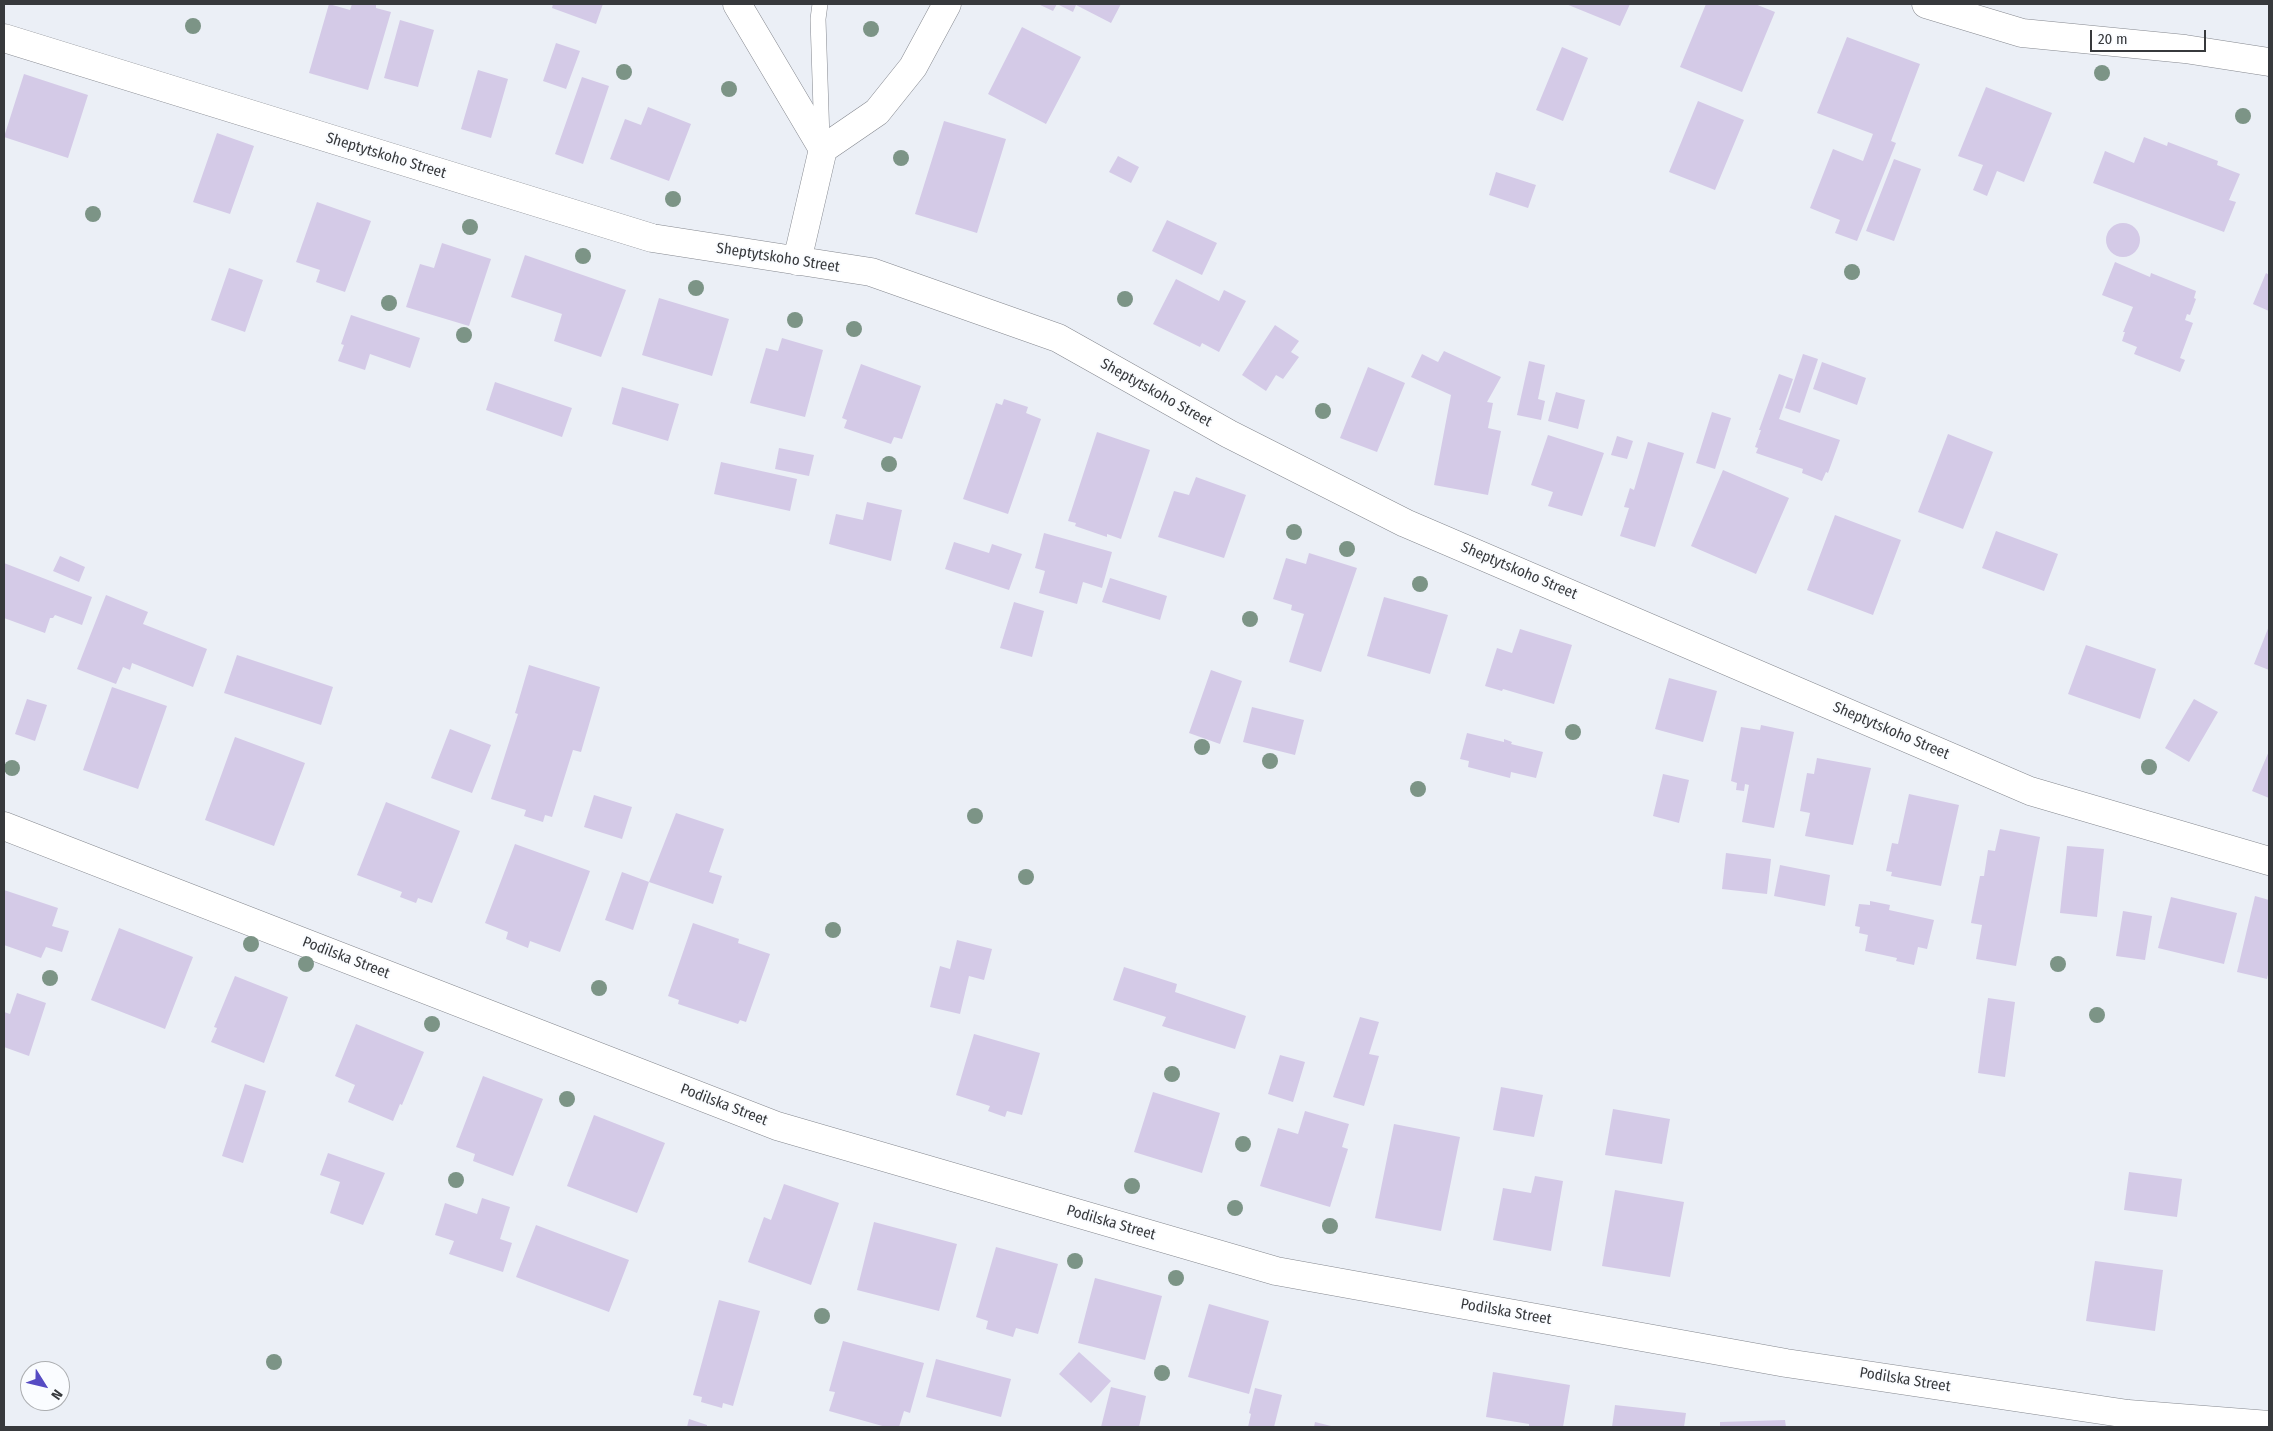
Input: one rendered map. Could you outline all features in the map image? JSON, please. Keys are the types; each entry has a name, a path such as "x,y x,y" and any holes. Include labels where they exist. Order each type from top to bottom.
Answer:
{"street":[{"path":"737,4 823,149"},
{"path":"796,261 823,149 877,112 913,67 947,4"},
{"path":"1926,4 2022,33 2185,49 2269,62"},
{"name":"Sheptytskoho Street","path":"4,38 652,238 871,272 1058,338 1229,434 1432,534 2030,791 2269,861"},
{"name":"Podilska Street","path":"4,826 777,1126 1276,1271 1786,1363 2128,1414 2269,1425"}],"lane":[{"path":"820,4 818,19 823,149"}],"building":[{"path":"329,4 350,10 352,4 376,4 376,8 391,12 368,90 309,73"},
{"path":"553,4 603,4 596,24 552,8"},
{"path":"1038,4 1057,4 1053,11"},
{"path":"1057,4 1121,4 1111,23 1076,5 1073,12"},
{"path":"1566,4 1630,4 1620,26"},
{"path":"1706,4 1755,4 1775,12 1742,92 1680,67"},
{"path":"400,20 434,30 418,87 384,78"},
{"path":"1022,27 1081,57 1046,124 988,94"},
{"path":"1847,37 1920,64 1891,141 1896,143 1857,241 1835,233 1840,220 1810,208 1833,149 1863,161 1873,134 1817,113"},
{"path":"556,43 580,51 566,89 543,81"},
{"path":"1562,47 1588,58 1563,121 1536,110"},
{"path":"478,70 508,79 491,138 461,129"},
{"path":"24,74 88,95 68,158 4,137"},
{"path":"582,77 609,86 583,164 555,154"},
{"path":"1986,87 2052,113 2024,182 1997,171 1987,196 1973,190 1983,165 1958,156"},
{"path":"1698,101 1744,120 1715,190 1669,172"},
{"path":"648,107 691,124 669,181 610,159 625,119 641,125"},
{"path":"944,121 1006,139 977,233 915,214"},
{"path":"217,133 254,146 230,214 193,202"},
{"path":"2144,137 2167,146 2168,142 2218,161 2217,165 2240,174 2229,200 2236,202 2224,232 2093,183 2105,151 2134,163"},
{"path":"1118,156 1139,167 1131,183 1109,172"},
{"path":"1894,159 1921,169 1894,241 1866,231"},
{"path":"1496,172 1536,185 1528,208 1489,195"},
{"path":"317,202 371,221 345,292 316,282 320,270 296,262"},
{"path":"1167,220 1217,243 1202,275 1152,251"},
{"path":"2123,223 2135,228 2140,240 2135,252 2123,257 2111,252 2106,240 2111,228"},
{"path":"442,243 491,259 469,326 406,307 420,264 434,268"},
{"path":"525,255 626,290 601,357 554,341 562,314 511,297"},
{"path":"2115,262 2150,277 2151,273 2196,291 2194,298 2196,299 2190,315 2187,314 2185,320 2193,323 2180,358 2185,360 2180,372 2134,354 2137,347 2122,341 2125,332 2123,332 2133,307 2102,295"},
{"path":"229,268 263,280 245,332 211,320"},
{"path":"2266,273 2269,275 2269,311 2253,304"},
{"path":"1176,279 1219,301 1224,290 1246,301 1219,352 1202,343 1200,347 1153,324"},
{"path":"659,298 729,319 712,376 642,355"},
{"path":"351,315 420,338 410,368 370,354 365,370 338,361 344,345 341,344"},
{"path":"1275,325 1299,341 1291,352 1299,357 1283,379 1276,375 1266,391 1242,375"},
{"path":"782,338 823,350 805,417 750,403 766,348 778,351"},
{"path":"1444,351 1501,377 1487,402 1493,403 1488,428 1501,431 1488,495 1434,485 1451,395 1411,377 1422,354 1438,362"},
{"path":"1803,354 1818,359 1800,413 1785,408"},
{"path":"1529,361 1545,365 1538,399 1545,401 1541,420 1517,415"},
{"path":"1822,362 1866,378 1857,405 1813,389"},
{"path":"861,364 921,386 902,439 894,437 891,444 844,428 847,420 842,418"},
{"path":"1368,367 1405,383 1377,452 1340,438"},
{"path":"1779,374 1793,379 1779,419 1840,440 1828,473 1826,472 1822,481 1802,473 1803,469 1756,453 1758,448 1755,447 1761,430 1759,430"},
{"path":"495,382 572,408 562,437 486,410"},
{"path":"622,387 679,404 668,441 612,424"},
{"path":"1556,392 1585,400 1578,429 1548,421"},
{"path":"1004,399 1028,407 1026,413 1041,419 1008,514 963,499 996,403 1002,405"},
{"path":"1712,412 1731,418 1715,469 1696,463"},
{"path":"1097,432 1150,450 1121,539 1107,534 1107,537 1075,526 1076,523 1068,521"},
{"path":"1948,434 1993,452 1963,529 1918,512"},
{"path":"1548,435 1604,453 1582,516 1548,506 1553,492 1531,485"},
{"path":"1617,436 1633,441 1627,459 1611,455"},
{"path":"1648,442 1684,453 1655,547 1620,536 1629,508 1624,507 1630,488 1634,490"},
{"path":"779,448 814,455 809,476 775,469"},
{"path":"721,462 797,479 790,511 714,494"},
{"path":"1723,470 1789,498 1756,574 1691,546"},
{"path":"1196,477 1246,495 1224,558 1158,537 1174,491 1189,495"},
{"path":"867,502 902,510 891,561 829,544 836,514 863,520"},
{"path":"1835,515 1901,540 1873,615 1807,590"},
{"path":"1996,531 2058,554 2044,591 1982,568"},
{"path":"1044,533 1112,552 1102,588 1083,582 1077,604 1039,593 1045,571 1035,568"},
{"path":"954,542 989,553 992,544 1022,554 1009,590 945,569"},
{"path":"1309,553 1357,568 1321,672 1289,662 1304,614 1291,610 1292,605 1273,599 1286,558 1306,564"},
{"path":"60,556 85,567 79,582 53,571"},
{"path":"4,563 92,597 82,625 55,615 53,618 50,618 45,633 4,618"},
{"path":"1110,578 1167,596 1160,620 1102,602"},
{"path":"106,595 148,612 143,624 207,649 193,687 132,663 130,670 123,667 116,684 77,669"},
{"path":"1384,597 1448,615 1430,674 1367,656"},
{"path":"1014,602 1044,611 1032,657 1000,648"},
{"path":"2269,626 2269,670 2254,664"},
{"path":"1520,629 1572,645 1554,704 1503,689 1502,691 1485,686 1497,648 1512,653"},
{"path":"2086,645 2156,669 2140,719 2068,694"},
{"path":"237,655 333,687 321,725 224,693"},
{"path":"529,665 600,687 581,752 573,750 552,817 545,815 543,822 524,816 526,810 491,799 518,714 515,713"},
{"path":"1211,670 1242,681 1220,744 1189,733"},
{"path":"1669,678 1717,691 1703,742 1655,729"},
{"path":"112,687 167,706 138,789 83,770"},
{"path":"27,699 47,705 35,741 15,734"},
{"path":"2194,699 2218,712 2189,762 2165,748"},
{"path":"1252,707 1304,720 1295,755 1243,742"},
{"path":"1761,725 1794,732 1774,828 1742,822 1749,785 1745,784 1744,791 1736,790 1737,783 1731,781 1741,727 1760,730"},
{"path":"450,729 491,745 472,793 431,778"},
{"path":"1467,733 1504,742 1504,739 1512,742 1511,744 1543,752 1536,778 1511,772 1510,778 1468,767 1469,761 1460,759"},
{"path":"235,737 305,763 274,846 205,820"},
{"path":"2269,751 2269,798 2252,791"},
{"path":"1817,758 1871,768 1853,845 1805,836 1810,813 1800,811 1807,773 1814,774"},
{"path":"1663,774 1689,780 1679,823 1653,816"},
{"path":"1909,794 1959,805 1941,886 1891,876 1892,872 1886,871 1892,843 1898,844"},
{"path":"594,795 632,807 622,839 584,827"},
{"path":"386,802 460,831 432,903 418,898 416,903 400,897 402,892 357,875"},
{"path":"676,813 724,829 709,872 722,876 713,904 649,882"},
{"path":"2000,829 2040,837 2016,966 1976,959 1982,925 1971,923 1980,876 1984,876 1988,850 1995,851"},
{"path":"515,844 590,871 560,952 530,941 528,948 506,939 508,932 485,923"},
{"path":"2067,846 2104,849 2097,917 2060,913"},
{"path":"1726,853 1771,859 1767,894 1722,889"},
{"path":"1780,865 1830,875 1825,906 1774,896"},
{"path":"622,872 649,882 633,930 605,920"},
{"path":"4,890 58,908 52,926 69,931 62,952 46,947 41,958 4,945"},
{"path":"2255,896 2269,900 2269,970 2267,979 2237,972"},
{"path":"2171,897 2237,913 2224,964 2158,948"},
{"path":"1870,901 1890,905 1889,910 1934,920 1927,949 1918,947 1914,965 1896,961 1897,958 1865,951 1868,935 1859,933 1860,927 1855,926 1859,904 1870,905"},
{"path":"2123,911 2152,916 2145,960 2116,956"},
{"path":"693,923 739,939 738,943 770,954 746,1022 740,1020 738,1024 678,1004 679,1000 668,996"},
{"path":"119,928 193,957 165,1029 91,1000"},
{"path":"957,940 992,949 984,980 969,976 960,1014 930,1007 940,966 950,969"},
{"path":"1124,967 1177,984 1175,992 1246,1016 1235,1049 1162,1026 1166,1017 1113,1000"},
{"path":"235,976 288,997 264,1063 211,1042 217,1028 214,1027"},
{"path":"17,993 46,1003 29,1056 4,1047 4,1012 10,1014"},
{"path":"1988,998 2015,1002 2005,1077 1978,1073"},
{"path":"1360,1017 1379,1022 1369,1054 1379,1056 1364,1106 1333,1097"},
{"path":"356,1024 424,1052 402,1105 400,1104 393,1121 348,1102 355,1085 335,1076"},
{"path":"974,1034 1040,1053 1022,1115 1007,1111 1005,1117 988,1111 990,1106 956,1095"},
{"path":"1280,1055 1305,1062 1293,1102 1268,1094"},
{"path":"483,1076 543,1099 513,1176 473,1161 475,1154 456,1147"},
{"path":"245,1084 266,1091 243,1163 222,1156"},
{"path":"1501,1087 1543,1095 1534,1137 1493,1130"},
{"path":"1153,1092 1220,1113 1202,1173 1134,1152"},
{"path":"1613,1109 1670,1119 1662,1164 1605,1155"},
{"path":"1305,1111 1349,1124 1342,1147 1348,1149 1330,1207 1260,1186 1278,1128 1298,1134"},
{"path":"594,1115 665,1143 637,1213 567,1186"},
{"path":"1394,1124 1460,1137 1441,1231 1375,1218"},
{"path":"328,1153 385,1173 363,1225 330,1213 340,1182 320,1175"},
{"path":"2129,1172 2182,1179 2177,1217 2124,1210"},
{"path":"1535,1176 1563,1181 1551,1251 1493,1240 1503,1188 1531,1193"},
{"path":"784,1184 839,1203 811,1285 748,1262 764,1217 771,1220"},
{"path":"1615,1190 1684,1202 1670,1277 1602,1266"},
{"path":"482,1198 510,1207 500,1239 512,1243 503,1272 449,1254 454,1241 435,1235 445,1203 477,1214"},
{"path":"874,1222 957,1244 939,1311 857,1290"},
{"path":"536,1225 629,1260 609,1312 516,1277"},
{"path":"996,1247 1058,1264 1038,1334 1016,1328 1013,1337 986,1329 988,1321 976,1317"},
{"path":"2095,1261 2163,1270 2155,1331 2086,1321"},
{"path":"1095,1278 1162,1296 1145,1360 1078,1343"},
{"path":"719,1300 760,1311 733,1406 723,1403 722,1408 701,1402 702,1397 693,1395"},
{"path":"1209,1304 1269,1321 1249,1394 1188,1377"},
{"path":"843,1341 924,1363 910,1413 904,1411 899,1427 886,1427 829,1411 835,1392 829,1391"},
{"path":"1079,1352 1111,1381 1091,1403 1059,1374"},
{"path":"936,1359 1011,1379 1001,1417 926,1397"},
{"path":"1493,1372 1570,1385 1563,1427 1529,1427 1529,1424 1486,1417"},
{"path":"1111,1387 1146,1396 1139,1427 1101,1427"},
{"path":"1255,1388 1282,1395 1274,1427 1248,1427"},
{"path":"1615,1405 1686,1413 1684,1427 1612,1427"},
{"path":"689,1419 707,1425 707,1427 687,1427"},
{"path":"1785,1420 1786,1427 1720,1427 1720,1422"},
{"path":"1315,1422 1335,1427 1314,1427"}]}
